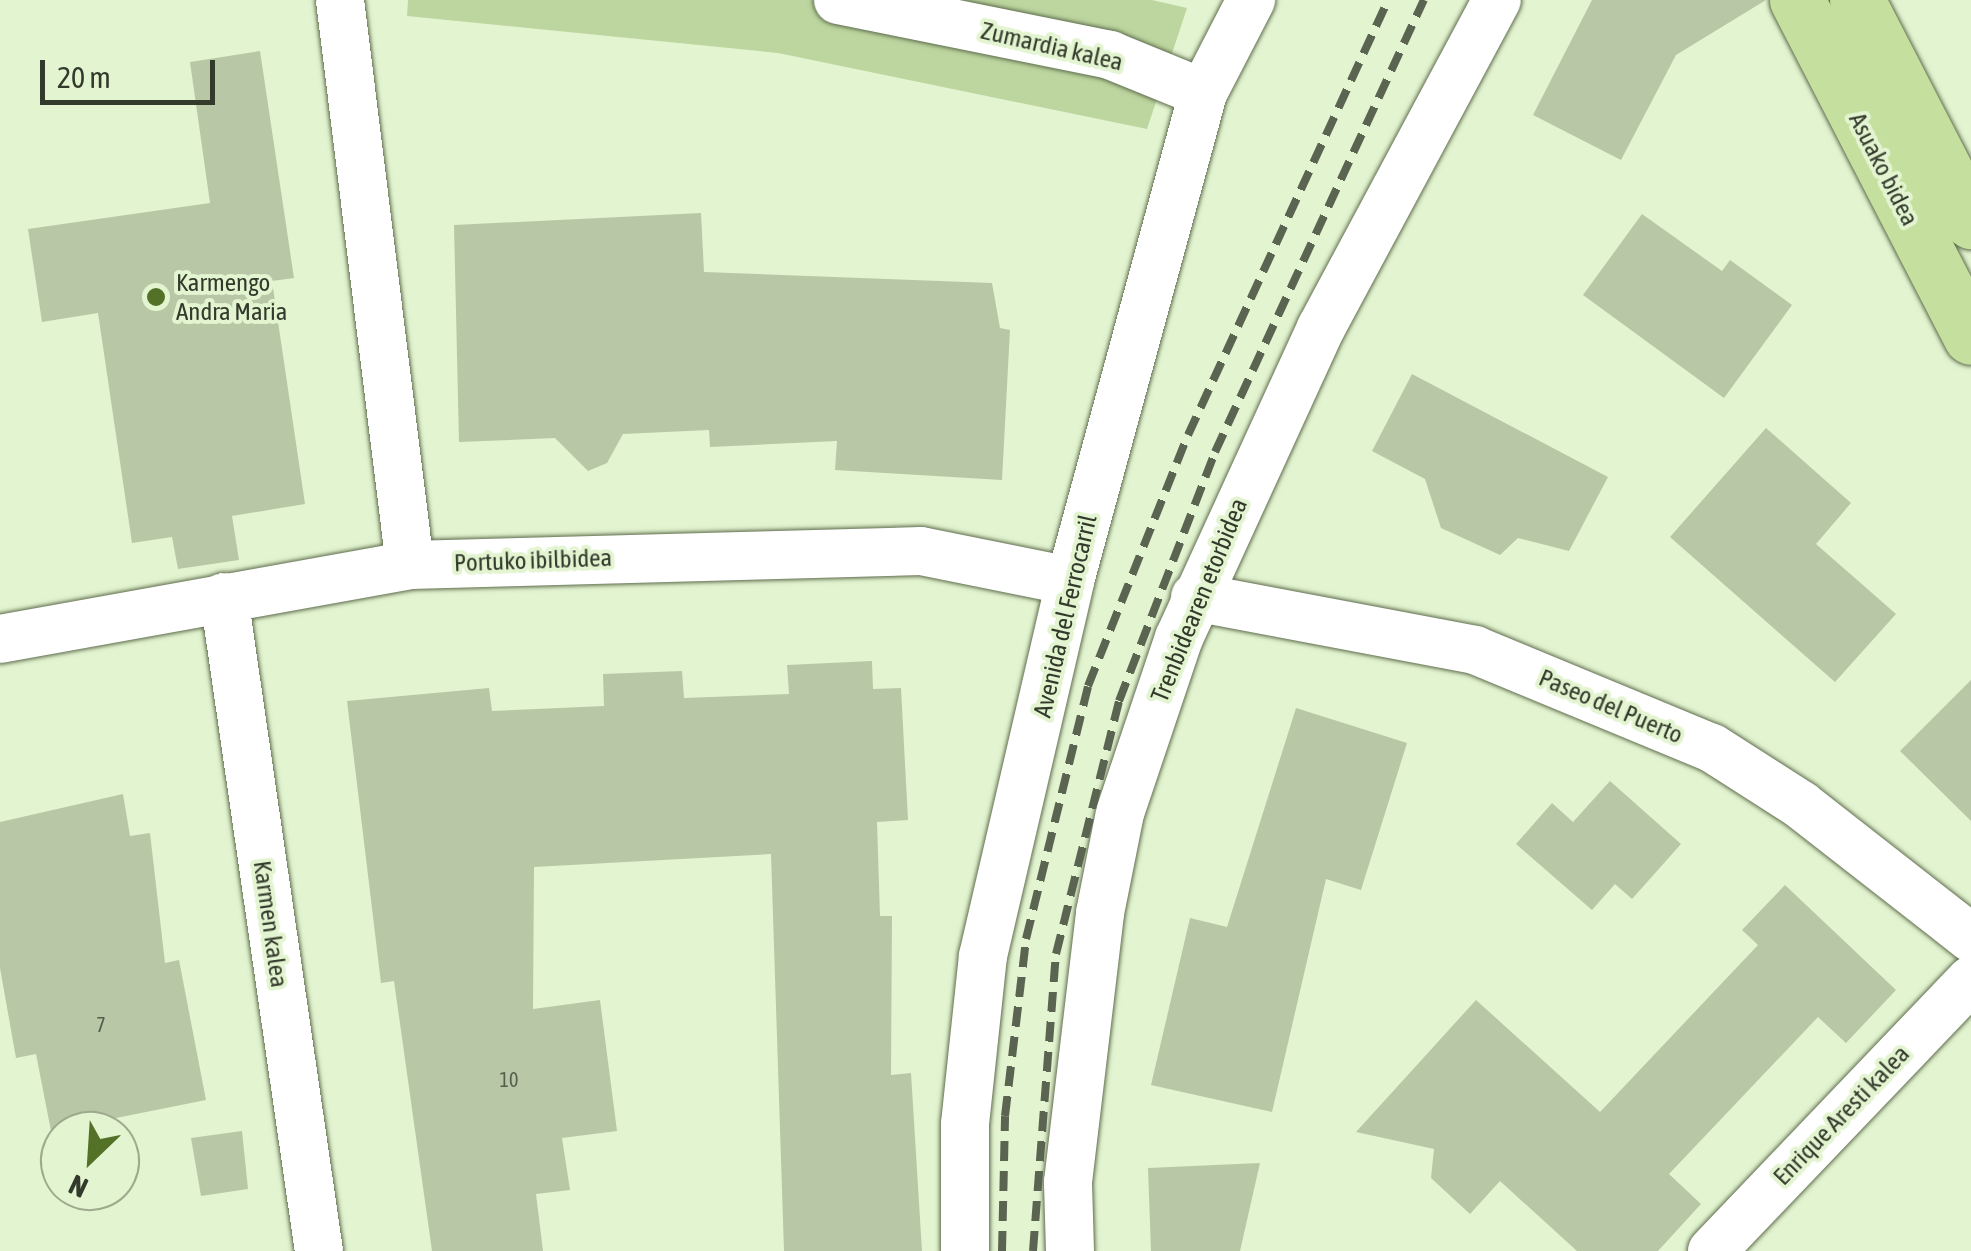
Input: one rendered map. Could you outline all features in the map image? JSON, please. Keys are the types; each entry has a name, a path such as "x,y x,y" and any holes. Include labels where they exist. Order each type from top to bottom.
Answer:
{"main road":[{"name":"Asuako bidea","path":"1798,0 1971,338"},
{"path":"1857,0 1971,221"}],"street":[{"path":"340,0 410,565"},
{"name":"Zumardia kalea","path":"838,0 1110,55 1203,93"},
{"name":"Avenida del Ferrocarril","path":"964,1251 964,1124 983,956 1070,582 1203,93 1250,0"},
{"name":"Trenbidearen etorbidea","path":"1070,1251 1068,1182 1107,880 1120,813 1196,597 1321,328 1497,0"},
{"name":"Portuko ibilbidea","path":"0,638 410,565 920,551 1070,582"},
{"name":"Karmen kalea","path":"224,597 319,1251"},
{"name":"Paseo del Puerto","path":"1196,597 1475,650 1712,748 1801,805 1971,938"},
{"name":"Enrique Aresti kalea","path":"1712,1251 1971,980"}],"green space":[{"path":"408,0 1152,0 1187,8 1147,129 778,53 407,16"}],"building":[{"path":"1592,0 1766,0 1676,55 1621,160 1533,115"},
{"name":"Karmengo Andra Maria","path":"260,51 294,278 272,281 305,504 232,516 239,560 178,569 172,537 132,543 98,313 42,322 28,229 210,203 190,62"},
{"path":"701,213 704,272 992,283 1000,328 1010,330 1002,480 835,470 837,441 710,447 709,430 623,434 607,463 588,471 555,438 459,442 454,225"},
{"path":"1642,214 1722,271 1730,260 1792,305 1724,398 1583,295"},
{"path":"1412,374 1608,477 1569,551 1518,538 1500,555 1441,528 1425,479 1372,451"},
{"path":"1766,428 1851,503 1816,544 1896,614 1835,682 1670,537"},
{"path":"872,661 873,689 901,688 908,820 877,822 880,916 892,916 891,1075 911,1073 922,1251 784,1251 771,854 534,867 533,1009 600,1000 617,1131 562,1138 570,1190 536,1194 543,1251 432,1251 394,981 381,983 347,701 489,688 492,711 604,706 603,674 682,671 684,698 789,694 787,665"},
{"path":"1971,680 1971,821 1900,751"},
{"path":"1296,708 1407,743 1361,890 1326,879 1272,1112 1151,1085 1190,918 1227,927"},
{"path":"1610,781 1681,844 1632,899 1615,884 1592,910 1516,844 1552,803 1573,822"},
{"path":"123,794 130,836 150,833 165,963 179,960 206,1100 140,1113 47,1111 36,1054 16,1058 0,968 0,822"},
{"path":"1785,885 1896,990 1846,1043 1818,1017 1669,1174 1701,1204 1658,1251 1577,1251 1500,1181 1470,1214 1431,1178 1434,1149 1356,1132 1476,1000 1600,1112 1758,945 1742,930"},
{"path":"242,1131 248,1189 201,1196 191,1138"},
{"path":"1260,1163 1240,1251 1151,1251 1148,1168"}],"railway":[{"path":"1002,1251 1005,1116 1026,939 1088,686 1188,435 1388,0"},
{"path":"1033,1251 1056,954 1119,701 1215,452 1424,0"}],"place":[{"name":"Karmengo Andra Maria","path":"156,297"}]}
